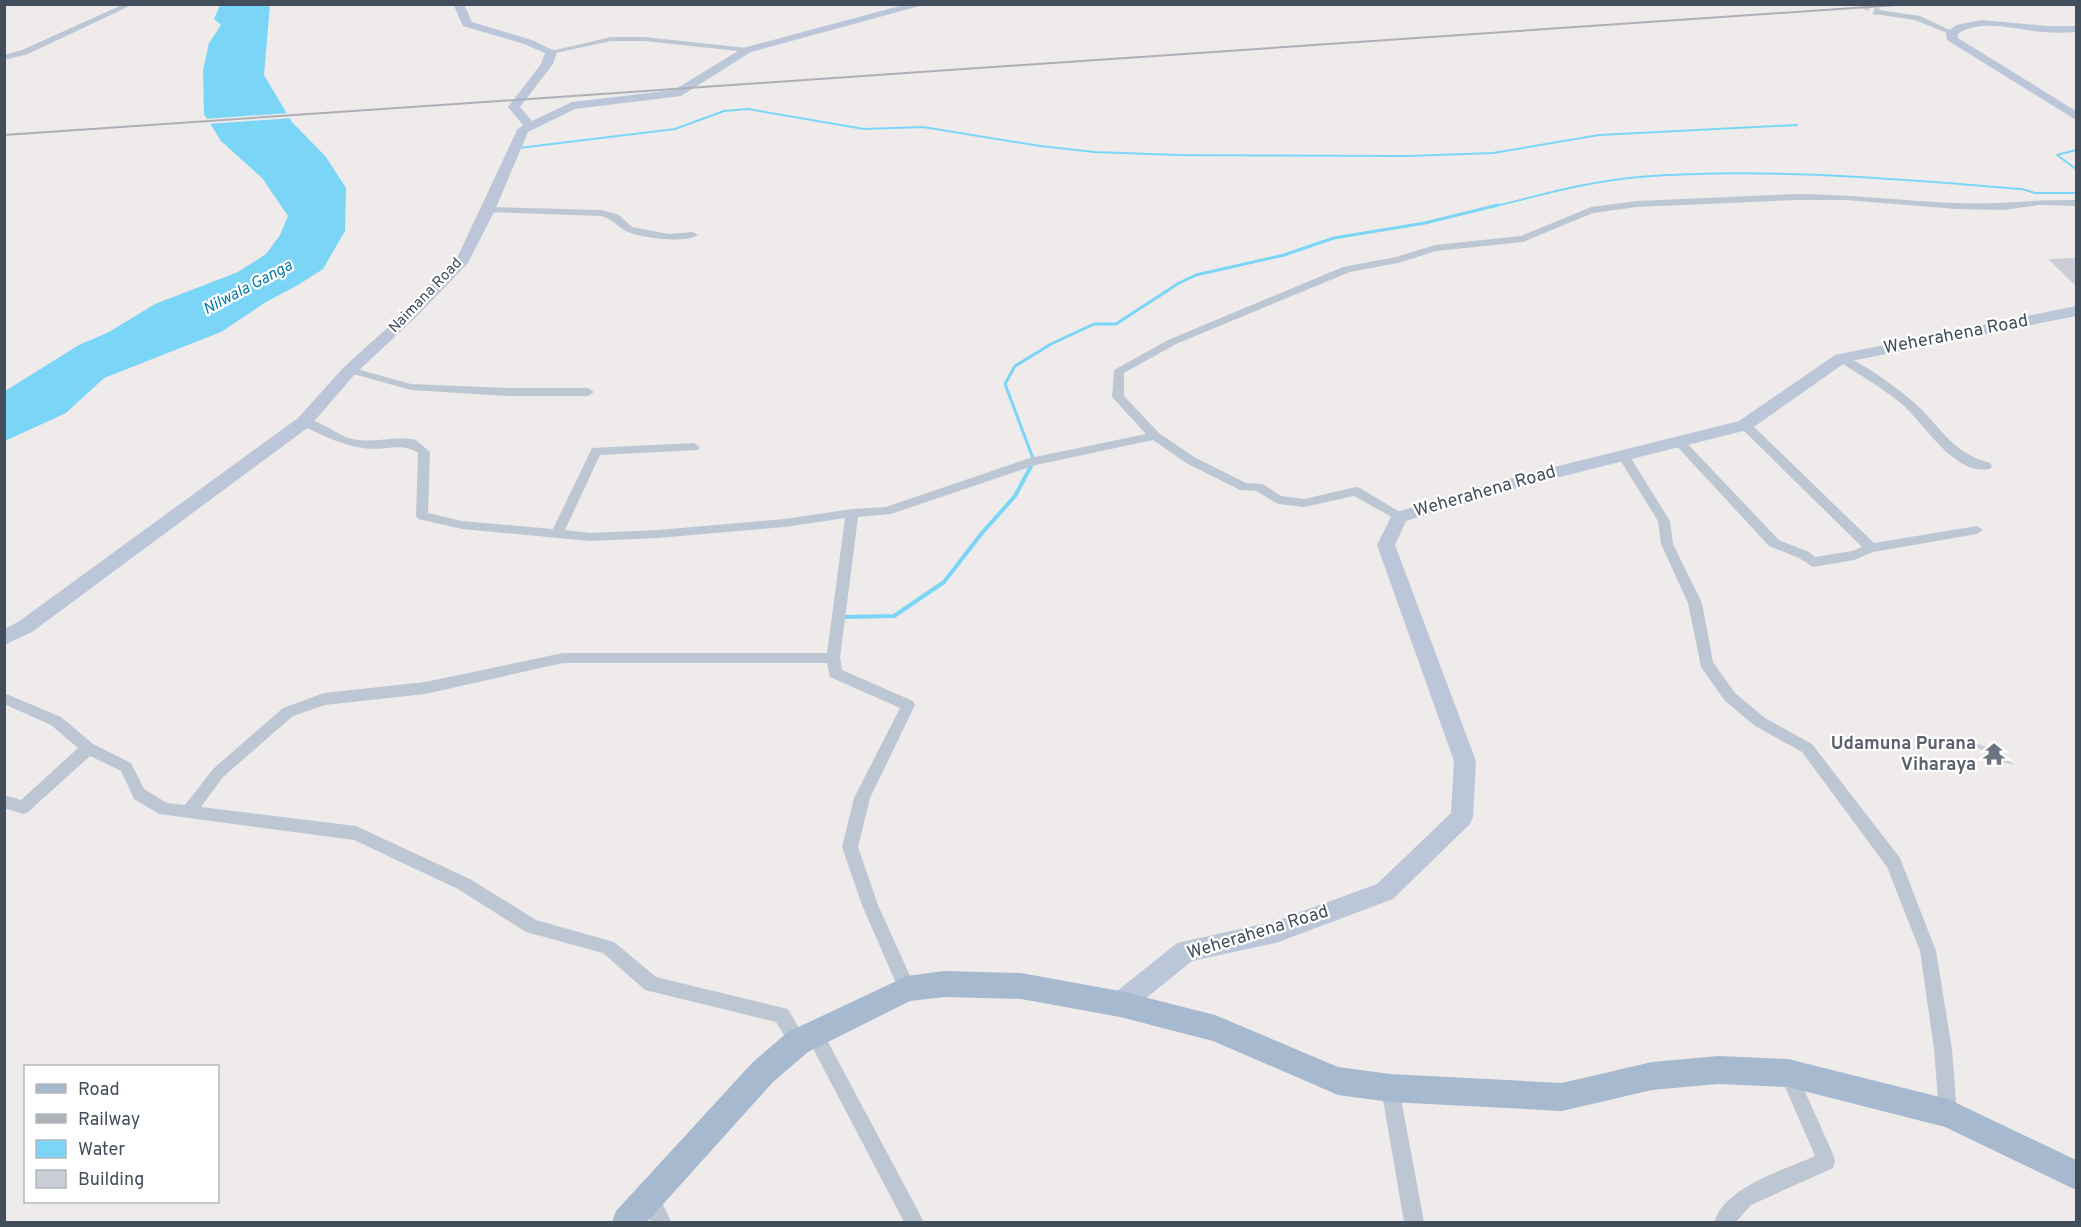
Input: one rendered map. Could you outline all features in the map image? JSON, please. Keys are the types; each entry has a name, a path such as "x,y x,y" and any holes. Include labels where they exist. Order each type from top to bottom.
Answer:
{"main road":[{"path":"458,4 467,24 528,42 551,52 548,64 514,107 530,126 572,106 677,93 747,50 922,4"},
{"path":"2076,29 2046,30 1978,24 1956,28 1952,33 1953,40 2076,116"},
{"name":"Naimana Road","path":"4,638 26,627 304,422 350,370 411,314 463,260 523,130 530,126"},
{"name":"Weherahena Road","path":"1120,1004 1186,951 1276,932 1384,892 1462,817 1465,761 1386,545 1399,517 1526,480 1744,425 1841,358 2076,311"},
{"path":"627,1222 655,1210 763,1072 806,1037 907,989 944,984 1021,986 1120,1004 1215,1028 1338,1081 1390,1088 1562,1097 1652,1076 1718,1070 1788,1073 1948,1113 2076,1175"}],"street":[{"path":"4,58 26,52 132,4"},
{"path":"1878,12 1917,18 1952,33"},
{"path":"551,52 611,39 644,39 747,50"},
{"path":"1399,517 1356,491 1304,503 1278,500 1259,487 1244,487 1190,460 1155,436 1118,397 1118,372 1172,342 1347,269 1398,260 1435,248 1523,239 1591,210 1637,204 1795,197 1846,197 2004,207 2039,202 2076,203"},
{"path":"488,210 602,213 616,217 629,229 669,237 693,235"},
{"path":"1841,358 1909,404 1941,442 1972,464 1986,466"},
{"path":"350,370 411,387 508,392 588,392"},
{"path":"304,422 348,442 371,445 412,443 424,452 422,516 462,525 590,537 658,534 785,523 852,513 887,511 1034,461 1155,436"},
{"path":"1744,425 1871,548"},
{"path":"1678,441 1774,543 1804,555 1813,562 1854,555 1871,548 1977,531"},
{"path":"557,534 596,451 694,447"},
{"path":"1623,455 1664,521 1667,544 1695,603 1706,663 1730,697 1760,722 1807,748 1894,863 1928,951 1943,1049 1948,1113"},
{"path":"852,513 833,658 835,673 908,705 862,798 850,847 870,905 907,989"},
{"path":"189,811 218,773 288,712 324,699 425,688 563,658 833,658"},
{"path":"4,698 56,721 88,748 126,767 139,794 164,809 356,833 464,884 532,927 608,947 651,984 782,1015 806,1037 914,1222"},
{"path":"4,801 23,807 88,748"},
{"path":"1724,1222 1744,1198 1826,1161 1788,1073"},
{"path":"1390,1088 1414,1222"}],"water":[{"name":"Nilwala Ganga","path":"220,5 270,5 264,75 292,122 326,157 346,188 345,231 323,269 298,285 266,302 221,332 104,378 66,413 5,441 5,391 79,345 109,332 155,304 238,272 266,254 280,235 288,216 262,178 221,141 204,114 203,70 209,43 221,25 214,19"}],"pier":[{"path":"290,113 293,118 207,124 204,119"}],"building":[{"path":"2076,258 2076,286 2048,259"},
{"path":"1973,743 1996,749 2014,765 1991,759"}],"waterway":[{"path":"519,148 675,129 724,111 748,109 864,129 923,127 1040,146 1094,152 1178,155 1408,156 1493,153 1599,135 1797,125"},
{"path":"2076,150 2057,155 2076,169"},
{"path":"1492,207 1602,182 1687,174 1831,176 2022,189 2035,193 2076,193"},
{"path":"1030,469 1034,461 1005,384 1015,366 1051,344 1094,324 1116,324 1179,283 1196,275 1284,255 1334,238 1425,223 1498,205"},
{"path":"843,617 894,616 944,582 982,533 1015,496 1030,468"}],"tunnel":[{"path":"1863,4 1878,12"}],"railway":[{"path":"4,135 1911,4"}],"place":[{"name":"Udamuna Purana Viharaya","path":"1994,754"}]}
